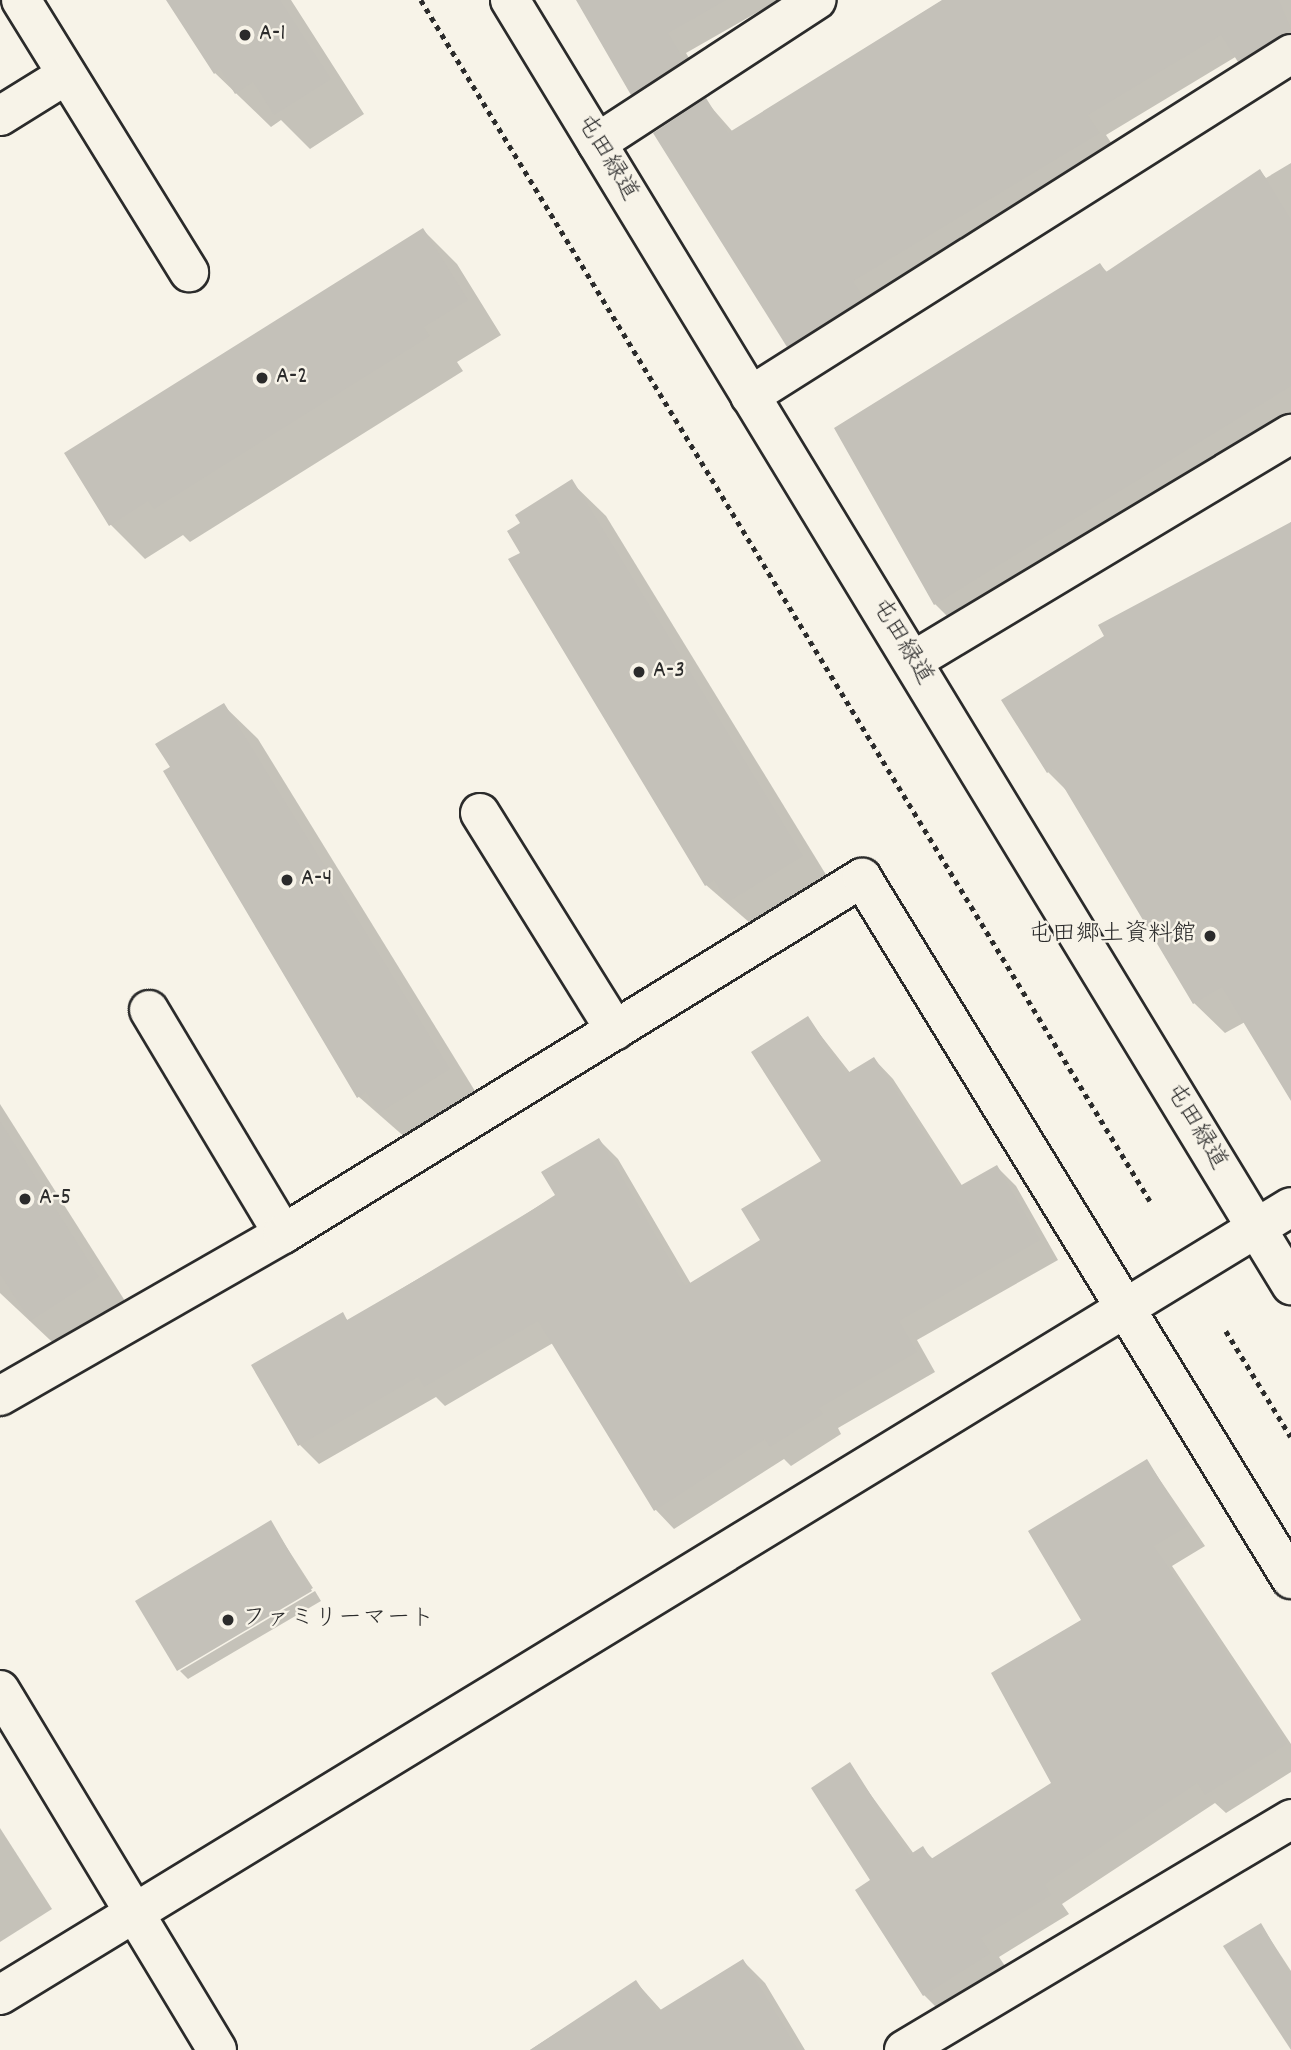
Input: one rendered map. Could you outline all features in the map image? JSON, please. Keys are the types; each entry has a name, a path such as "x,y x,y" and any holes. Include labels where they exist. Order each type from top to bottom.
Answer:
{"street":[{"path":"21,0 189,272"},
{"name":"屯田緑道","path":"510,0 1291,1285"},
{"path":"597,143 816,0"},
{"path":"750,396 1291,54"},
{"path":"0,116 66,75"},
{"path":"913,661 1291,434"},
{"path":"480,813 615,1030"},
{"path":"0,1396 283,1234 862,878 1128,1308 1291,1579"},
{"path":"149,1010 283,1234"},
{"path":"0,1995 1291,1207"},
{"path":"0,1690 217,2050"},
{"path":"904,2050 1291,1819"}],"path":[{"path":"421,0 1150,1202"},
{"path":"1226,1331 1291,1437"}],"building":[{"name":"A-1","path":"166,0 280,0 331,79 274,115 253,82 235,94 220,69 214,74"},
{"path":"576,0 726,0 668,33 684,60 631,95"},
{"path":"942,0 1279,0 1291,29 1238,62 1221,35 1088,115 1100,133 853,281 864,298 787,347 653,133 706,98 728,133"},
{"path":"1260,169 1291,220 1291,386 934,605 834,428 1100,263 1106,272"},
{"name":"A-2","path":"423,228 468,300 424,327 430,336 154,509 148,501 109,526 64,453"},
{"name":"A-3","path":"572,479 803,856 728,902 714,880 705,886 508,559 520,553 507,531 520,523 515,515"},
{"path":"1291,522 1291,1101 1222,987 1193,1004 1053,769 1047,773 1001,700 1104,636 1098,625"},
{"name":"A-4","path":"224,703 450,1069 379,1113 366,1092 357,1098 163,771 170,767 155,744"},
{"path":"808,1016 846,1074 874,1057 958,1187 997,1165 1040,1240 899,1321 917,1352 819,1408 823,1414 770,1447 765,1439 654,1511 538,1321 424,1387 418,1377 298,1446 251,1365 343,1312 347,1320 494,1235 555,1195 541,1172 599,1138 685,1286 760,1240 741,1209 821,1161 751,1052"},
{"name":"A-5","path":"0,1121 99,1277 30,1321 0,1274"},
{"path":"1147,1459 1188,1526 1154,1546 1287,1744 1205,1795 1197,1783 1045,1884 1051,1895 981,1938 991,1953 923,1996 855,1890 870,1880 811,1788 850,1762 909,1855 923,1846 931,1859 1051,1783 991,1673 1081,1620 1028,1531"},
{"path":"271,1520 312,1591 177,1671 135,1601"},
{"path":"1261,1923 1291,1975 1291,2050 1223,1946"},
{"path":"743,1959 798,2050 530,2050 636,1980 657,2012"}],"place":[{"name":"A-1","path":"245,35"},
{"name":"A-2","path":"262,378"},
{"name":"A-3","path":"639,672"},
{"name":"A-4","path":"287,880"},
{"name":"屯田郷土資料館","path":"1210,936"},
{"name":"A-5","path":"25,1199"},
{"name":"ファミリーマート","path":"228,1620"}]}
